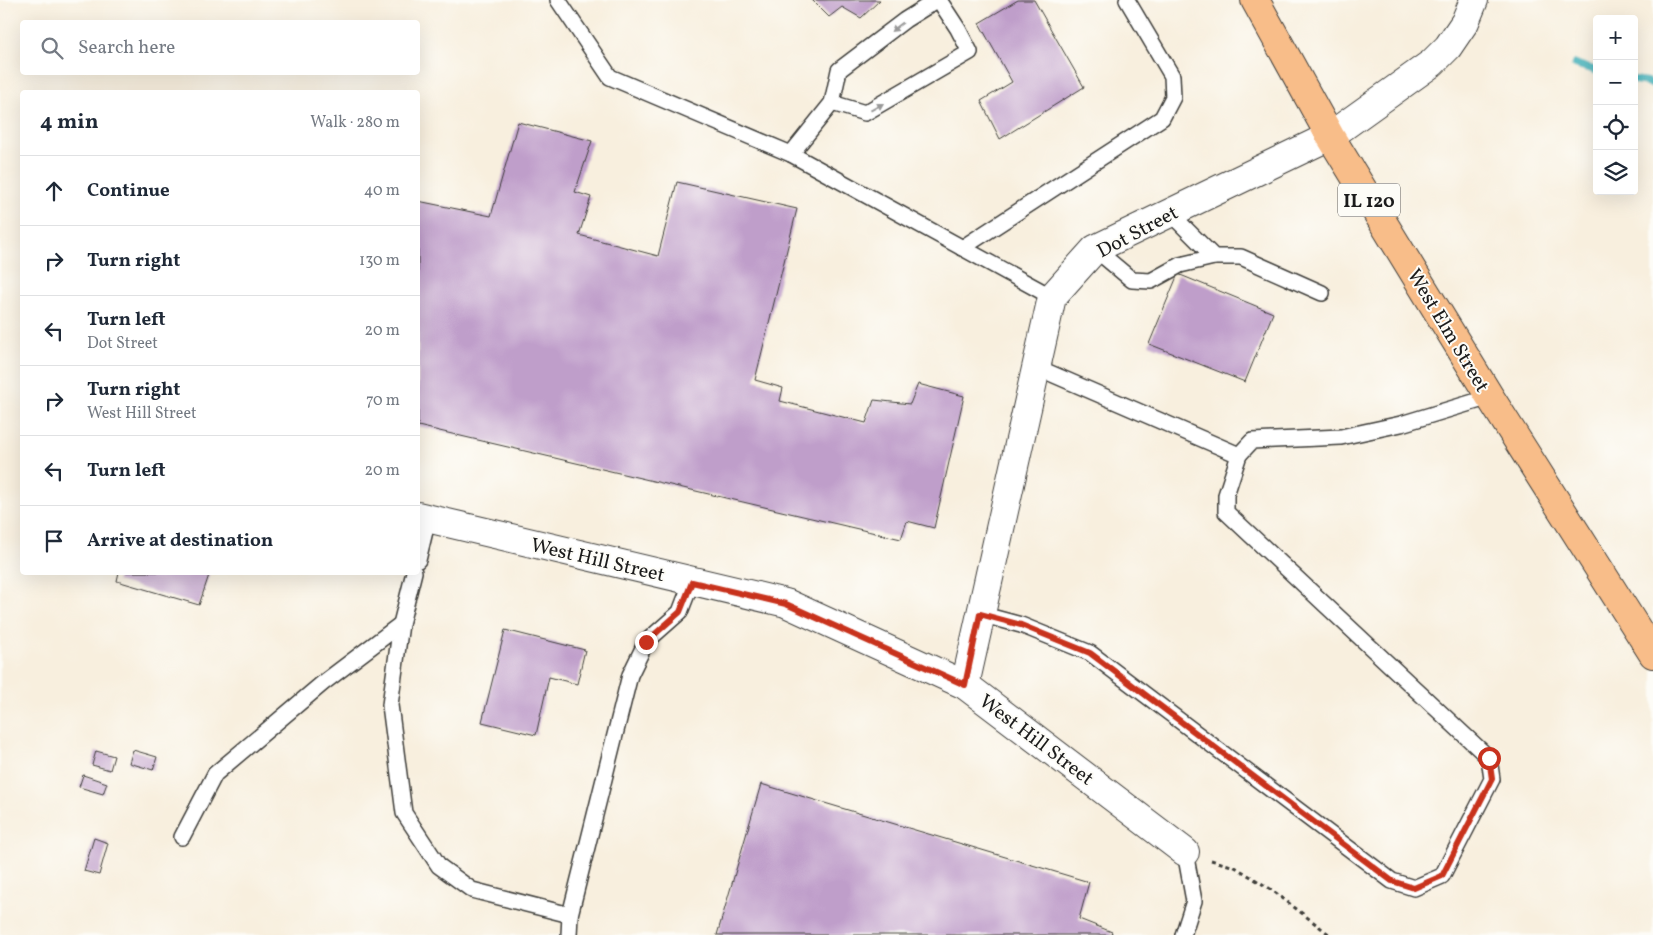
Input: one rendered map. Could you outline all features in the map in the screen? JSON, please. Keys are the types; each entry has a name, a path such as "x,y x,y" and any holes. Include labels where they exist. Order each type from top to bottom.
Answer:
{"main road":[{"name":"West Elm Street","path":"1255,0 1330,136 1490,397 1653,654"}],"street":[{"name":"Dot Street","path":"965,685 1052,297 1095,249 1330,136 1432,63 1448,47 1465,22 1474,0"},
{"name":"West Hill Street","path":"423,517 786,604 965,685 1184,852"}],"lane":[{"path":"558,0 610,77 791,154 1052,297"},
{"path":"791,154 832,103 839,70 905,20 938,0 958,29 970,52 865,113 832,103"},
{"path":"962,248 1162,118 1173,97 1172,76 1127,0"},
{"path":"1170,213 1214,258"},
{"path":"1095,249 1132,280 1151,281 1180,265 1214,258 1241,257 1322,293"},
{"path":"1036,368 1239,455"},
{"path":"980,614 1021,625 1090,653 1392,881 1414,888 1442,876 1492,779 1489,758 1226,512 1226,495 1239,455 1252,441 1341,437 1401,424 1490,397"},
{"path":"420,543 423,517"},
{"path":"413,575 401,624 390,705 404,813 439,866 472,890 570,915"},
{"path":"569,935 570,915 630,675 646,642 680,612 692,582"},
{"path":"182,837 215,774 323,682 401,624"},
{"path":"1184,852 1194,902 1184,935"}],"path":[{"path":"1184,852 1235,867 1272,890 1330,935"}],"building":[{"path":"812,0 880,0 861,18 842,7 829,17"},
{"path":"1018,0 1034,0 1084,87 1000,139 981,101 1012,82 979,23"},
{"path":"518,122 592,141 575,192 591,197 579,235 658,256 677,182 797,209 755,380 783,388 780,401 866,423 874,400 910,404 918,384 964,396 934,528 907,521 901,539 420,426 420,201 491,216"},
{"path":"1178,274 1273,313 1245,382 1149,344"},
{"path":"118,575 209,575 199,605 117,581"},
{"path":"505,630 585,650 577,684 549,677 536,735 482,722"},
{"path":"133,750 157,757 153,770 129,763"},
{"path":"96,751 114,756 110,770 92,765"},
{"path":"83,775 107,783 103,794 79,787"},
{"path":"761,784 1089,882 1079,919 1112,932 1111,935 717,935"},
{"path":"94,838 108,843 99,875 84,871"}],"waterway":[{"path":"1575,64 1593,70"},
{"path":"1638,81 1653,85"}],"route":[{"path":"646,642 680,612 692,582 786,604 965,685 980,614 1021,625 1090,653 1392,881 1414,888 1442,876 1492,779 1489,758"}]}
